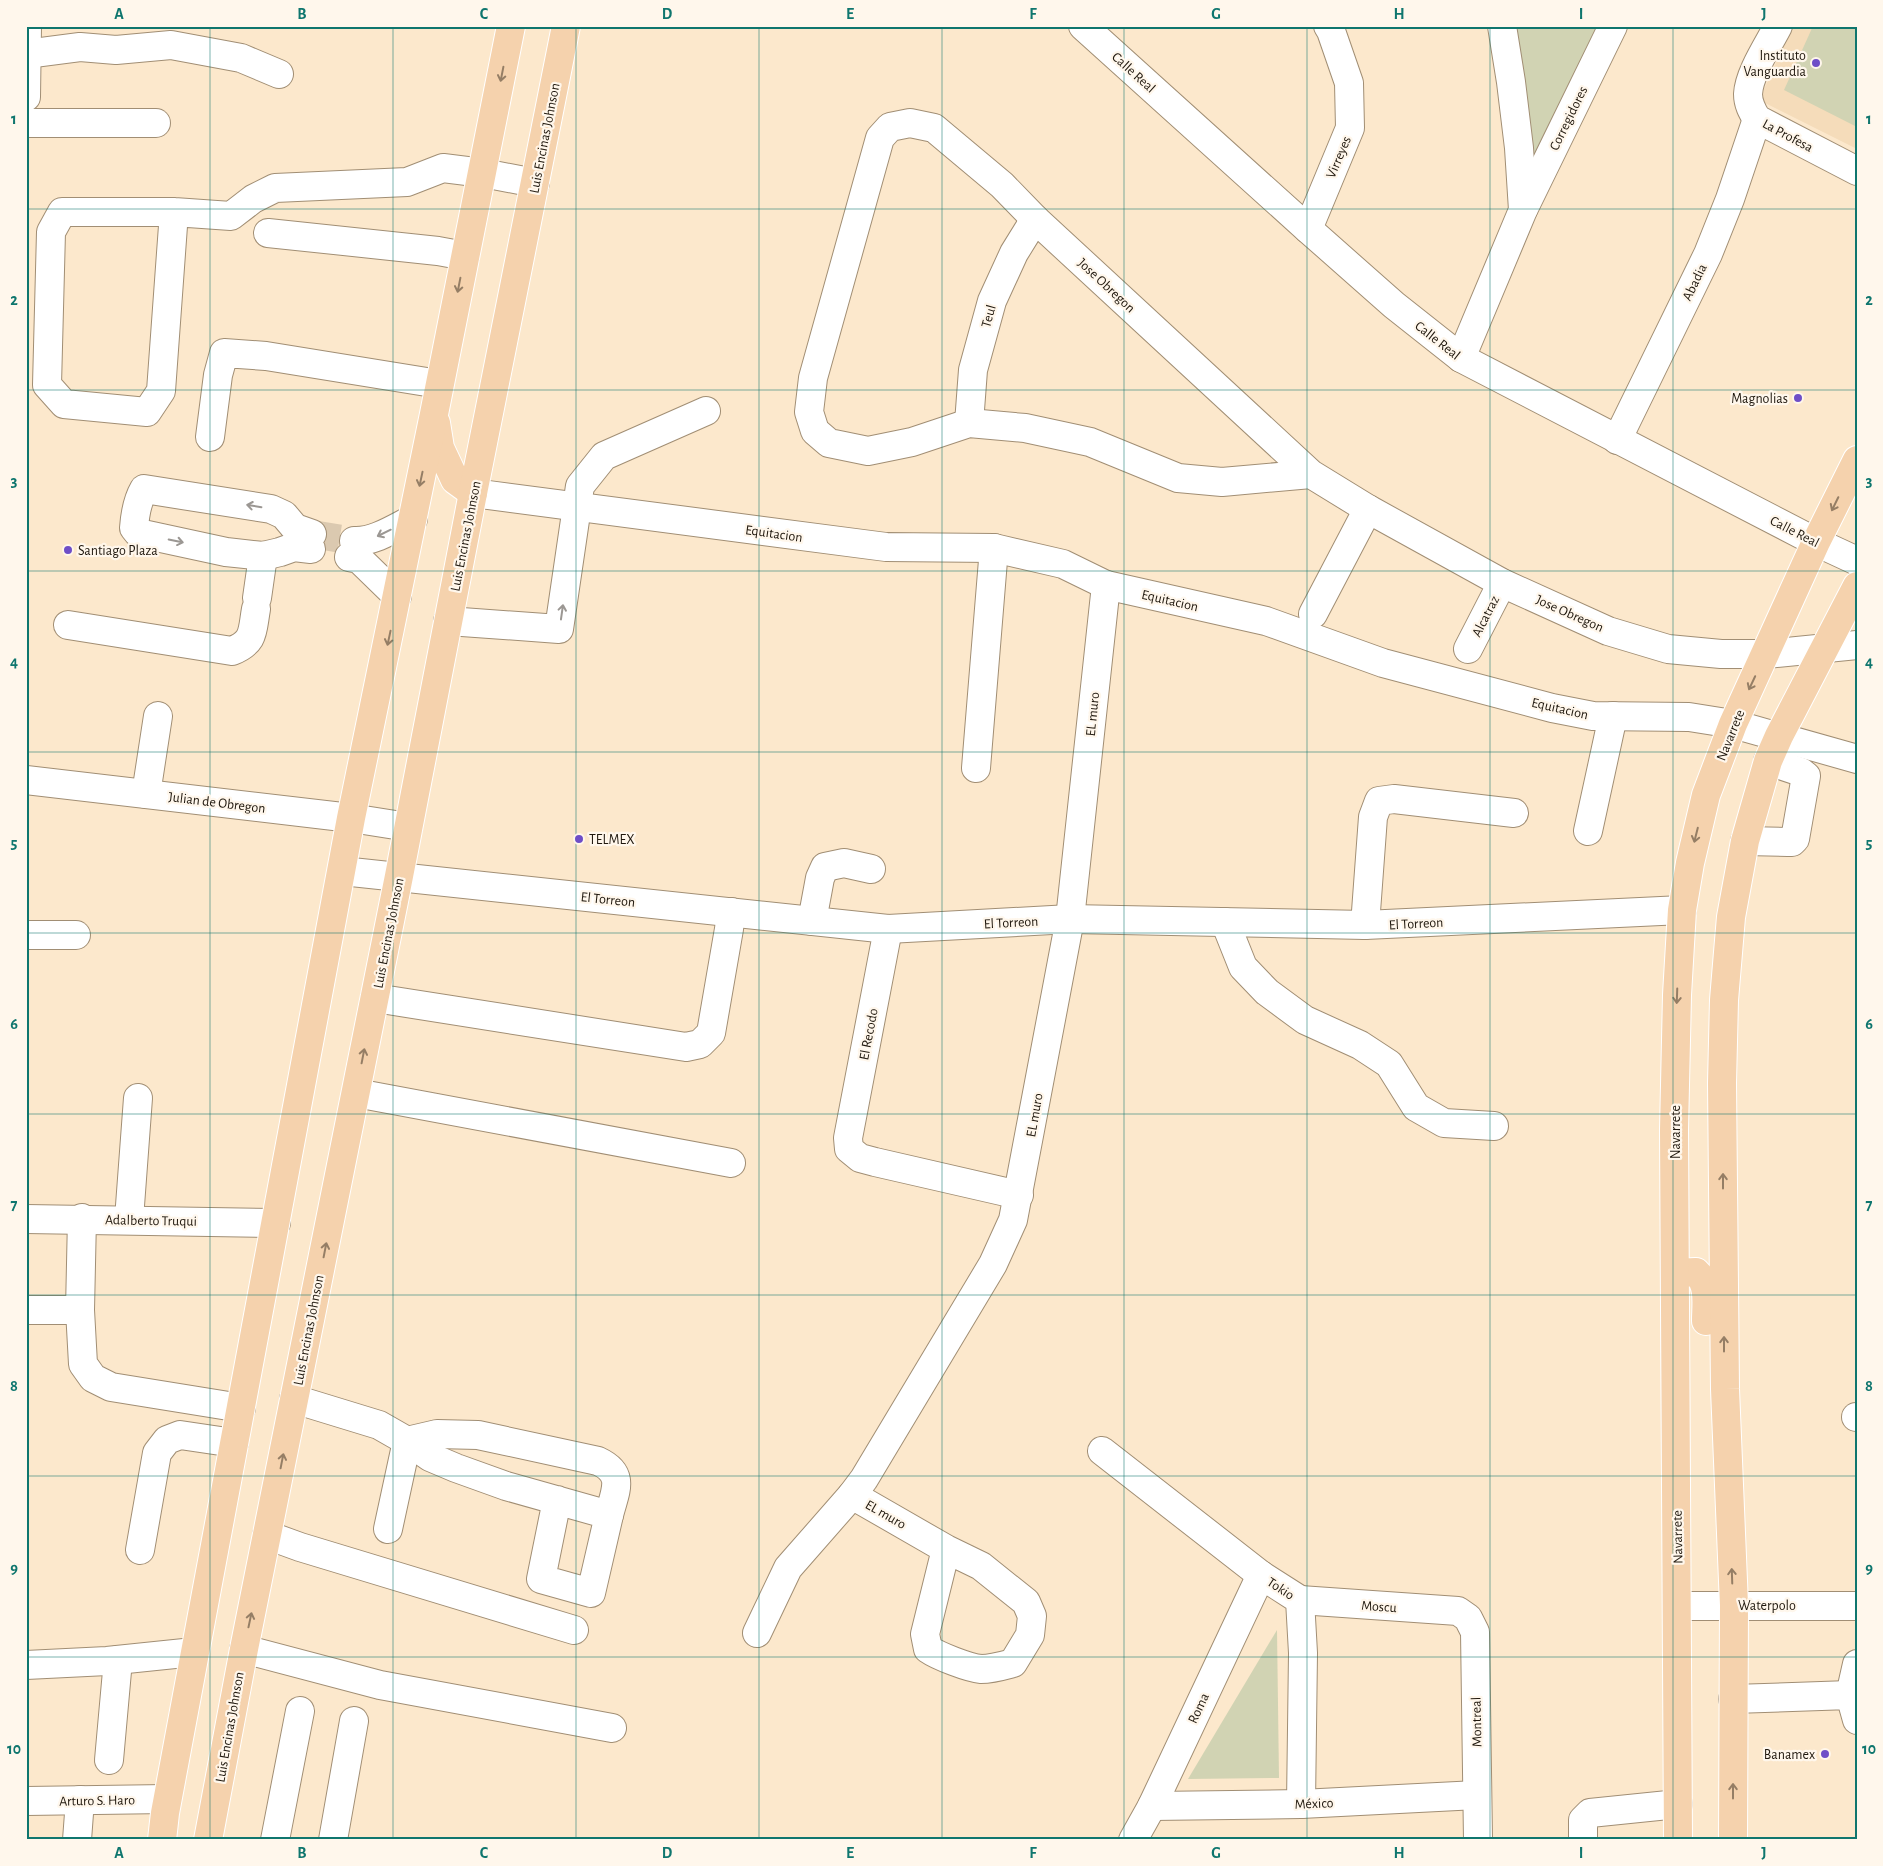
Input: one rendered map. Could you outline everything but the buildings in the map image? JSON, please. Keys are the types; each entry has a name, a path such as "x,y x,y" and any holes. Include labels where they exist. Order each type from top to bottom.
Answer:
{"main road":[{"path":"162,1840 166,1806 194,1652 351,818 512,26"},
{"name":"Luis Encinas Johnson","path":"208,1840 244,1649 375,998 566,26"},
{"path":"434,414 440,448 455,480 473,493"},
{"name":"Navarrete","path":"1678,1840 1678,1606 1674,1273 1676,1005 1682,910 1690,862 1706,794 1733,724 1816,542 1857,460"},
{"path":"1733,1840 1734,1605 1725,1390 1722,1093 1724,1000 1731,917 1745,841 1768,761 1779,736 1857,586"},
{"path":"1674,1273 1696,1272 1703,1278 1706,1293 1706,1362 1714,1378 1725,1390"},
{"path":"155,1840 166,1806"}],"street":[{"path":"26,97 27,26"},
{"name":"Calle Real","path":"1084,26 1394,305 1460,358 1816,542 1857,561"},
{"name":"Virreyes","path":"1308,229 1350,128 1349,83 1328,26"},
{"name":"Corregidores","path":"1502,26 1519,148 1523,210"},
{"name":"Corregidores","path":"1460,358 1523,210 1613,26"},
{"name":"La Profesa","path":"1778,26 1754,72 1748,93 1750,108 1757,119 1857,171"},
{"path":"27,54 80,47 116,50 171,45 241,58 279,74"},
{"name":"Abadia","path":"1617,440 1708,254 1730,199 1757,119"},
{"path":"26,123 156,123"},
{"name":"Jose Obregon","path":"970,423 912,442 868,451 829,443 815,431 810,412 813,378 880,138 890,128 910,123 934,128 1002,185 1035,219 1311,474 1368,509 1502,583 1608,631 1668,649 1721,654 1766,654 1857,645"},
{"path":"174,212 161,391 147,412 64,404 47,385 51,232 62,212 174,212 232,216 253,199 276,188 407,182 443,168 483,173 535,183"},
{"name":"Teul","path":"970,423 973,370 992,301 1014,253 1035,219"},
{"path":"268,233 438,251 465,256"},
{"path":"210,437 218,375 224,352 266,356 439,384"},
{"path":"448,621 559,629 580,486 604,456 706,411"},
{"path":"970,423 1024,428 1090,442 1178,478 1222,482 1311,474"},
{"path":"144,489 271,509 284,515 303,539 280,552 263,556 226,552 138,533 134,528 140,495 144,489"},
{"name":"Equitacion","path":"473,493 886,547 994,548 1063,564 1106,585 1266,621 1383,663 1552,708 1593,716 1689,717 1733,724 1857,759"},
{"path":"1313,614 1368,509"},
{"path":"397,596 358,559 351,549 364,541 413,519"},
{"path":"976,768 994,548"},
{"path":"68,625 232,651 245,646 252,634 263,556"},
{"name":"Alcatraz","path":"1468,649 1502,583"},
{"name":"EL muro","path":"946,1549 924,1634 928,1649 937,1655 979,1669 1013,1663 1030,1635 1032,1616 1026,1602 980,1566 946,1549 852,1494 864,1479 993,1264 1013,1220 1070,919 1106,585"},
{"path":"146,794 158,716"},
{"path":"1588,831 1613,716"},
{"path":"1745,841 1792,842 1795,838 1806,776 1802,772 1768,761"},
{"name":"Julian de Obregon","path":"26,780 351,818 408,827"},
{"path":"1365,926 1373,816 1379,801 1394,799 1514,813"},
{"path":"812,921 820,878 825,867 844,863 871,869"},
{"name":"El Torreon","path":"342,871 888,929 1070,919 1365,926 1682,910"},
{"path":"375,998 686,1047 700,1044 711,1033 731,912"},
{"path":"1224,922 1243,967 1267,992 1304,1020 1360,1045 1389,1064 1416,1107 1444,1123 1494,1126"},
{"name":"El Recodo","path":"888,929 848,1138 849,1150 860,1158 1019,1195"},
{"path":"26,935 76,935"},
{"path":"356,1093 730,1163"},
{"path":"129,1219 138,1098"},
{"name":"Adalberto Truqui","path":"26,1218 276,1223"},
{"path":"82,1218 80,1310 83,1364 93,1378 111,1387 241,1408"},
{"path":"26,1310 80,1310"},
{"path":"294,1399 379,1425 408,1441 430,1457 456,1468 506,1486 609,1515"},
{"path":"408,1441 437,1434 478,1435 598,1461 610,1466 614,1473 616,1484 591,1593 541,1579 557,1500"},
{"path":"140,1550 157,1453 167,1440 180,1435 234,1443"},
{"path":"388,1529 408,1441"},
{"name":"Tokio","path":"1102,1451 1261,1575 1300,1600 1302,1653 1301,1804"},
{"path":"757,1633 788,1568 852,1494"},
{"path":"267,1535 300,1547 574,1630"},
{"name":"Roma","path":"1134,1840 1152,1806 1261,1575"},
{"name":"Moscu","path":"1300,1600 1458,1611"},
{"name":"Waterpolo","path":"1678,1606 1857,1606"},
{"name":"Montreal","path":"1458,1611 1468,1618 1475,1632 1478,1840"},
{"path":"244,1649 380,1686 612,1728"},
{"path":"26,1664 118,1660 194,1652"},
{"path":"109,1760 118,1660"},
{"path":"1733,1698 1853,1707 1857,1664"},
{"path":"275,1840 300,1711"},
{"path":"333,1840 354,1721"},
{"name":"México","path":"1152,1806 1301,1804 1477,1795"},
{"path":"77,1840 80,1800"},
{"name":"Arturo S. Haro","path":"26,1801 80,1800 166,1806"},
{"path":"1583,1840 1583,1820 1590,1813 1678,1804"}],"shaded area":[{"name":"Instituto Vanguardia","path":"1793,26 1857,26 1857,149 1759,100"}],"green space":[{"path":"1514,26 1604,26 1532,175"},
{"name":"Instituto Vanguardia","path":"1813,26 1857,26 1857,127 1784,90"},
{"path":"1277,1630 1279,1778 1188,1779"}],"tunnel":[{"path":"312,534 354,541"}],"place":[{"name":"Instituto Vanguardia","path":"1816,63"},
{"name":"Magnolias","path":"1798,398"},
{"name":"Santiago Plaza","path":"68,550"},
{"name":"TELMEX","path":"579,839"},
{"name":"Banamex","path":"1825,1754"}]}
